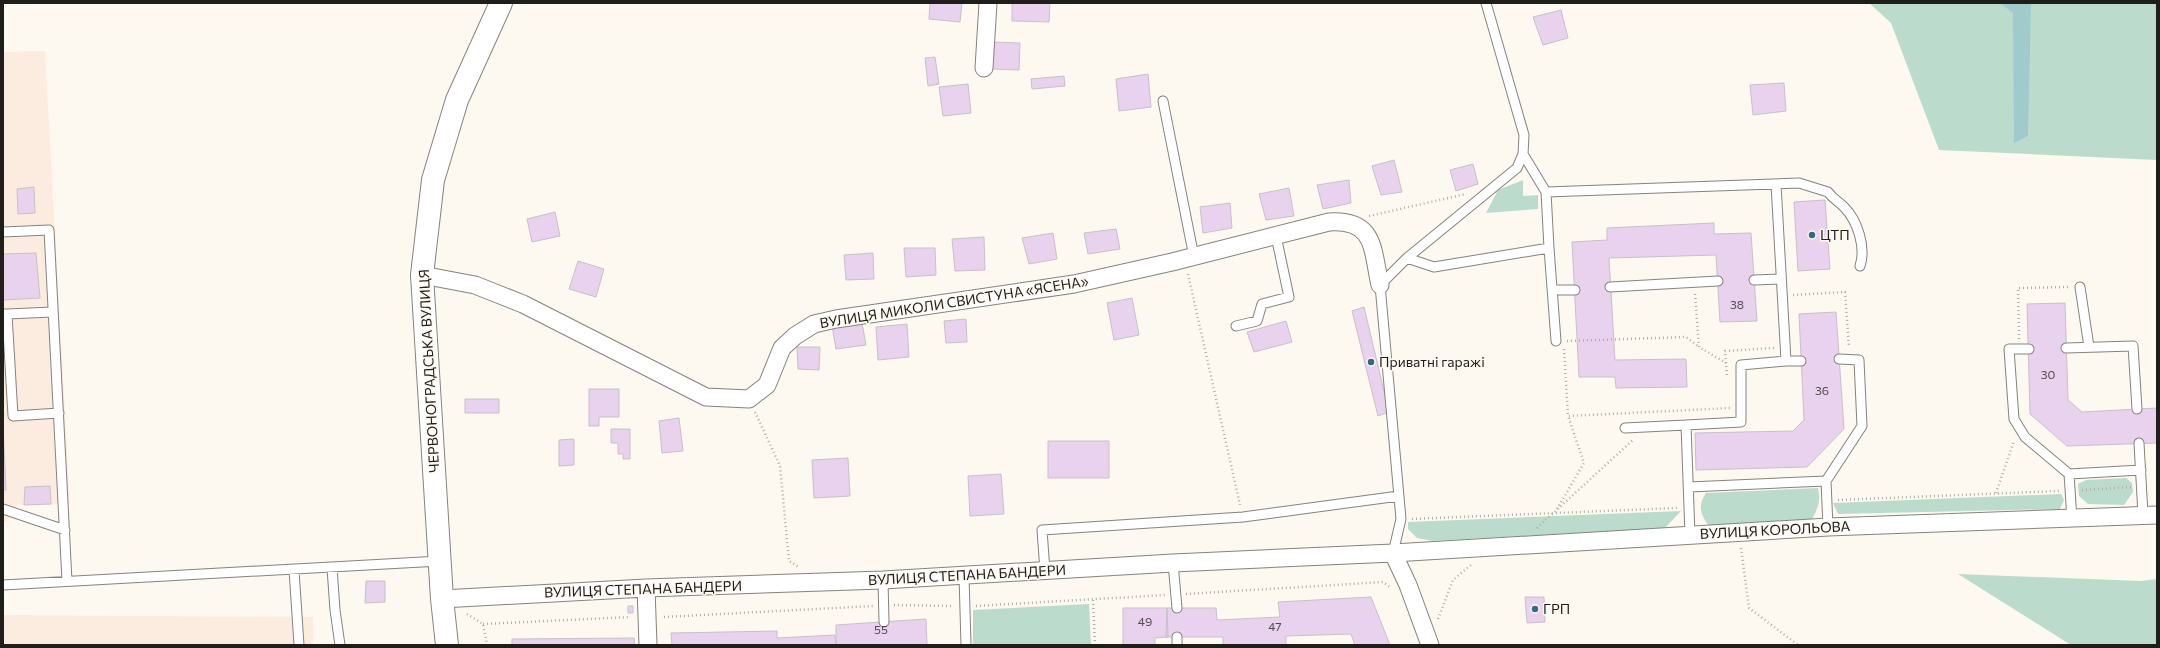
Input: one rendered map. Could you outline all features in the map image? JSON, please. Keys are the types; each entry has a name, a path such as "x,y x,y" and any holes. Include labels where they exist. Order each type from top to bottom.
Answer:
{"street":[{"name":"ЧЕРВОНОГРАДСЬКА ВУЛИЦЯ","path":"447,645 442,599 422,275 433,180 457,100 501,3"},
{"path":"984,68 988,3"},
{"path":"1345,221 1357,226 1370,237 1380,286"},
{"name":"ВУЛИЦЯ МИКОЛИ СВИСТУНА «ЯСЕНА»","path":"749,399 766,385 782,348 795,336 814,324 836,318 1074,284 1189,258 1329,222 1345,221"},
{"path":"422,275 475,285 523,304 706,397 749,399"},
{"name":"ВУЛИЦЯ КОРОЛЬОВА","path":"1392,553 1828,527 2150,515"},
{"path":"1392,553 1408,586 1430,645"},
{"name":"ВУЛИЦЯ СТЕПАНА БАНДЕРИ","path":"442,599 646,588 883,580 1173,563 1392,553"},
{"path":"646,588 648,645"}],"lane":[{"path":"1392,553 1401,519 1380,286 1407,258 1517,168 1523,154 1524,136 1486,3"},
{"path":"1163,101 1189,258"},
{"path":"1523,154 1546,192 1549,248 1554,290 1556,341"},
{"path":"1546,192 1799,183 1828,192 1834,200 1845,207 1854,224 1863,247 1863,258 1860,266"},
{"path":"1776,184 1780,279 1786,361"},
{"path":"3,232 49,230 67,581"},
{"path":"1236,326 1257,321 1262,304 1289,297 1276,236"},
{"path":"1407,258 1434,267 1549,248"},
{"path":"1754,280 1780,279"},
{"path":"1610,287 1718,281"},
{"path":"2080,286 2089,347"},
{"path":"1554,290 1575,290"},
{"path":"53,312 5,314 13,416 59,413"},
{"path":"2066,348 2133,346 2137,409"},
{"path":"2024,349 2009,350 2014,419 2025,436 2069,474 2141,470"},
{"path":"1828,527 1826,481 1862,426 1859,360 1839,359"},
{"path":"1625,428 1741,422 1741,365 1801,361"},
{"path":"1686,425 1690,535"},
{"path":"2139,443 2142,486 2150,515"},
{"path":"2069,474 2072,519"},
{"path":"1689,487 1826,481"},
{"path":"1045,571 1042,530 1242,517 1399,496"},
{"path":"3,509 65,530"},
{"path":"3,585 440,561"},
{"path":"1173,563 1177,608"},
{"path":"332,568 334,610 340,645"},
{"path":"294,570 299,645"},
{"path":"964,576 966,645"},
{"path":"883,580 884,622"}],"path":[{"path":"1345,221 1469,193"},
{"path":"1189,258 1242,517"},
{"path":"1695,283 1699,347"},
{"path":"2024,349 2018,288 2080,286"},
{"path":"1781,296 1845,292 1849,360"},
{"path":"1555,513 1584,463 1568,416 1564,341 1686,337 1699,347 1727,363"},
{"path":"1728,378 1725,350 1774,348 1773,340"},
{"path":"749,399 780,466 789,561 802,568"},
{"path":"1568,416 1730,408 1729,401"},
{"path":"1555,513 1647,427"},
{"path":"1996,493 2019,427"},
{"path":"1827,500 2142,486"},
{"path":"1401,519 1689,507"},
{"path":"1738,532 1749,608 1798,645"},
{"path":"1435,612 1438,619 1453,580 1476,562"},
{"path":"442,599 483,624 884,605 966,606 1093,600 1383,582 1393,589"},
{"path":"1093,600 1096,645"},
{"path":"664,615 664,623"},
{"path":"483,624 487,645"}],"shaded area":[{"path":"45,51 70,504 18,505 6,522 3,522 3,52"},
{"path":"3,615 313,617 313,645 3,645"}],"green space":[{"path":"1869,3 2157,3 2157,160 1939,150 1891,23"},
{"path":"1523,180 1523,196 1538,195 1538,209 1486,213 1498,190"},
{"path":"2126,478 2132,483 2133,492 2124,505 2088,504 2079,496 2078,484 2086,480"},
{"path":"1818,488 1818,505 1811,521 1709,526 1701,510 1703,498 1706,493"},
{"path":"2061,494 2064,500 2060,509 1838,514 1833,503"},
{"path":"1681,511 1665,528 1433,541 1417,538 1408,529 1408,522"},
{"path":"1958,574 2141,581 2157,579 2157,645 2071,645"},
{"path":"1089,604 1091,645 973,645 973,610"}],"water":[{"path":"2000,3 2031,3 2028,136 2014,143 2013,13"}],"building":[{"path":"930,3 962,3 960,22 929,19"},
{"path":"1012,3 1050,3 1049,22 1012,21"},
{"path":"1561,10 1568,38 1543,45 1533,17"},
{"path":"992,42 1020,43 1019,70 991,69"},
{"path":"935,57 939,84 928,86 925,58"},
{"path":"1148,74 1151,107 1119,111 1116,79"},
{"path":"1064,76 1065,86 1032,89 1031,79"},
{"path":"1784,83 1786,111 1753,115 1750,85"},
{"path":"968,84 971,113 943,116 939,87"},
{"path":"1394,160 1402,192 1381,195 1372,166"},
{"path":"1473,164 1478,184 1456,191 1450,170"},
{"path":"1349,180 1351,203 1323,209 1317,185"},
{"path":"34,187 35,213 18,214 17,189"},
{"path":"1289,188 1294,216 1266,220 1259,194"},
{"name":"ЦТП","path":"1825,200 1830,269 1798,271 1794,202"},
{"path":"1230,203 1232,228 1203,233 1200,207"},
{"path":"555,212 560,236 532,242 527,219"},
{"path":"1714,223 1714,234 1751,233 1757,321 1720,322 1716,255 1609,258 1615,360 1686,359 1687,387 1616,388 1615,377 1579,377 1572,242 1607,240 1607,228"},
{"path":"1116,229 1120,249 1088,254 1084,233"},
{"path":"1053,233 1057,259 1029,264 1022,238"},
{"path":"984,237 985,270 955,271 952,239"},
{"path":"904,248 935,248 936,275 906,277"},
{"path":"36,253 40,298 3,300 3,254"},
{"path":"873,253 874,279 846,280 844,255"},
{"path":"578,261 604,269 596,297 569,289"},
{"path":"1132,298 1139,335 1114,340 1107,303"},
{"path":"2065,303 2068,400 2082,412 2157,408 2157,443 2067,446 2030,414 2027,304"},
{"name":"Приватні гаражі","path":"1364,307 1389,412 1378,416 1352,311"},
{"path":"1836,312 1844,429 1807,467 1696,470 1695,433 1793,431 1804,420 1799,314"},
{"path":"966,319 967,342 946,343 944,321"},
{"path":"1286,321 1292,342 1254,352 1247,332"},
{"path":"862,323 866,345 836,349 832,326"},
{"path":"907,324 909,357 878,360 876,327"},
{"path":"797,347 820,347 819,370 798,369"},
{"path":"589,389 619,389 619,417 599,417 599,426 589,426"},
{"path":"465,399 499,399 499,413 465,413"},
{"path":"679,418 683,451 662,453 659,421"},
{"path":"3,425 6,490 3,490"},
{"path":"611,429 630,429 630,459 623,459 623,454 618,454 618,443 611,443"},
{"path":"574,439 574,465 559,466 559,440"},
{"path":"1048,441 1109,441 1109,478 1048,478"},
{"path":"848,458 850,496 814,498 812,460"},
{"path":"1001,474 1004,514 970,516 968,476"},
{"path":"50,486 51,504 24,505 25,487"},
{"path":"366,581 385,581 385,602 365,603"},
{"path":"1371,597 1390,645 1355,645 1351,634 1286,636 1286,645 1223,645 1223,637 1166,637 1167,608 1216,608 1217,620 1280,617 1278,602"},
{"name":"ГРП","path":"1525,597 1544,597 1545,622 1527,623"},
{"path":"628,606 633,606 633,613 628,613"},
{"path":"1123,608 1167,608 1168,637 1155,638 1155,645 1123,645"},
{"path":"926,619 927,645 836,645 836,625"},
{"path":"777,631 777,638 835,635 836,645 672,645 671,633"},
{"path":"634,638 635,645 512,645 512,639"}],"place":[{"name":"ЦТП","path":"1812,235"},
{"name":"Приватні гаражі","path":"1371,362"},
{"name":"ГРП","path":"1535,609"}]}
